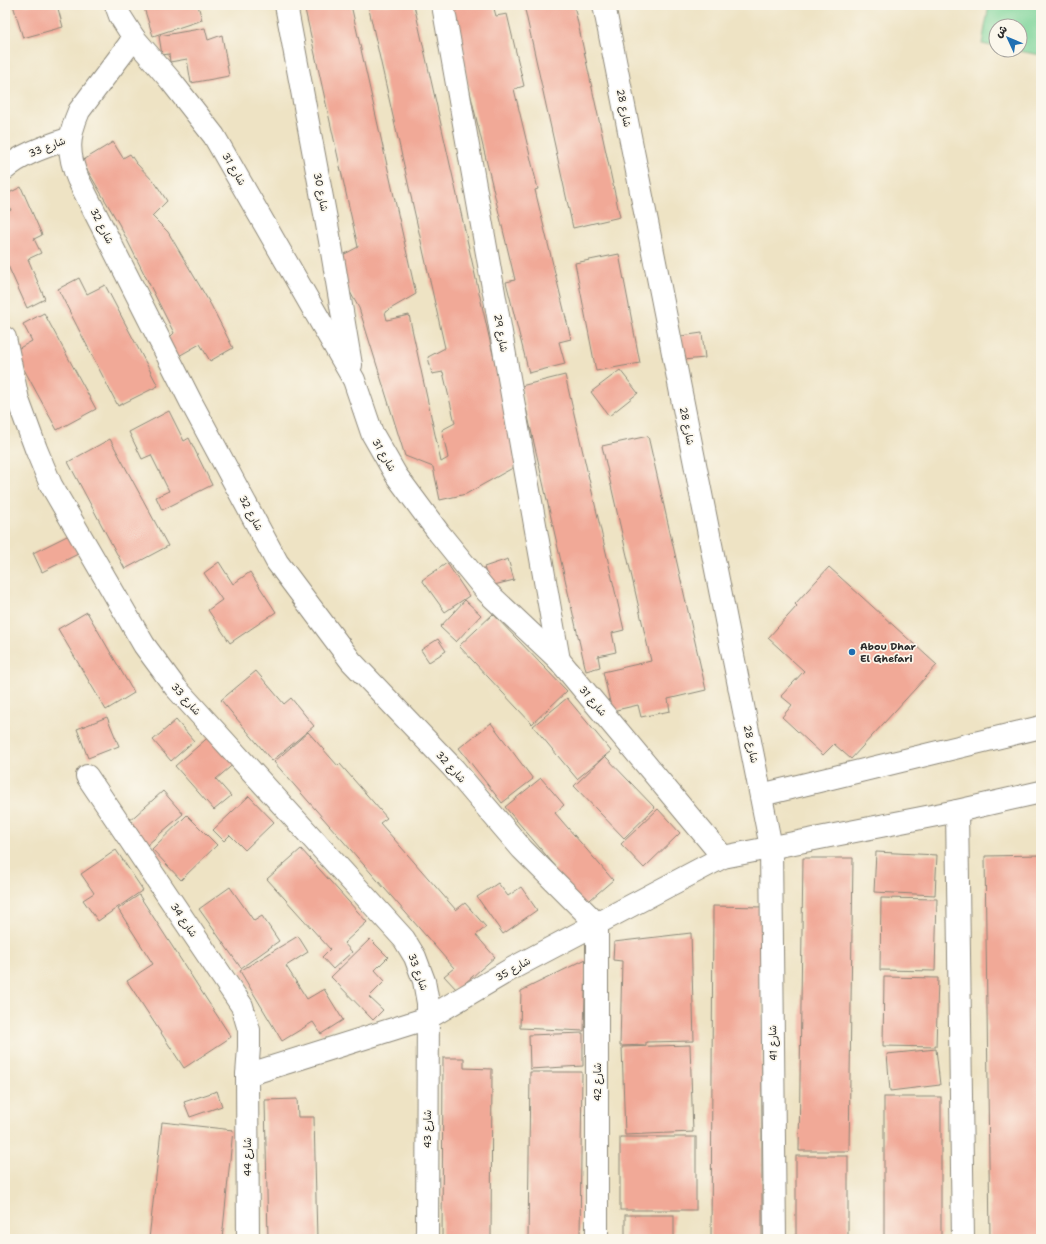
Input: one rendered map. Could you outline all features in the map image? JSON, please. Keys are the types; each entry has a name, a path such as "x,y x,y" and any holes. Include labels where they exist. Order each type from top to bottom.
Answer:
{"street":[{"name":"شارع 31","path":"116,5 120,16 134,38 171,81 214,136 354,380 372,433 396,475 439,533 487,592 559,660 723,857"},
{"name":"شارع 30","path":"286,5 331,246 354,380"},
{"name":"شارع 29","path":"442,5 559,660"},
{"name":"شارع 28","path":"604,5 772,847"},
{"name":"شارع 32","path":"134,38 79,111 73,124 70,138 72,166 187,395 277,562 351,661 453,768 522,849 597,924"},
{"name":"شارع 33","path":"5,169 13,162 29,153 70,138"},
{"name":"شارع 33","path":"5,338 18,400 51,485 144,645 175,688 404,939 415,957 424,981 428,1003 428,1018"},
{"path":"761,795 1041,727"},
{"name":"شارع 34","path":"87,776 242,1006 249,1030 250,1047 247,1075"},
{"name":"شارع 35","path":"247,1075 428,1018 513,968 723,857 957,811 1041,792"},
{"path":"957,811 963,1239"},
{"name":"شارع 41","path":"772,847 775,1239"},
{"name":"شارع 42","path":"597,924 597,1239"},
{"name":"شارع 43","path":"427,1239 428,1018"},
{"name":"شارع 44","path":"247,1075 248,1239"}],"green space":[{"path":"989,5 1041,5 1041,55 1028,53 1028,18 988,18 988,45 982,44"}],"building":[{"path":"13,5 57,5 63,27 23,38"},
{"path":"143,5 198,5 202,20 153,36"},
{"path":"304,5 351,5 416,294 385,312 387,320 409,315 441,462 448,458 442,430 455,423 443,372 432,374 428,357 445,348 368,5 414,5 518,465 466,494 440,500 433,467 405,456 359,308 345,283 339,257 358,247"},
{"path":"449,5 493,5 496,16 507,14 524,86 514,89 538,189 535,190 571,339 559,342 565,364 529,373 506,282 515,280"},
{"path":"524,5 574,5 620,217 573,228"},
{"path":"205,28 208,40 222,35 229,76 191,83 187,59 170,62 169,54 162,55 159,36"},
{"path":"113,142 123,158 130,154 136,163 156,184 167,201 152,216 168,232 211,305 233,348 210,361 200,344 177,357 167,340 174,333 119,224 82,161"},
{"path":"21,187 42,235 34,239 41,253 28,259 45,299 27,308 5,259 5,213 11,210 5,195"},
{"path":"619,254 640,363 596,371 575,263"},
{"path":"79,278 87,294 105,285 158,386 118,406 58,289"},
{"path":"44,313 96,409 57,430 14,351 32,341 23,324"},
{"path":"702,333 705,358 683,360 681,336"},
{"path":"620,370 638,393 609,416 591,392"},
{"path":"565,375 624,630 612,633 616,652 598,656 600,667 586,671 521,386"},
{"path":"169,411 184,441 189,438 212,485 162,510 156,497 169,491 151,455 142,459 129,432"},
{"path":"648,436 706,690 668,699 670,711 641,717 638,705 612,711 603,672 651,661 602,446"},
{"path":"110,439 168,546 125,569 68,462"},
{"path":"69,535 78,554 42,572 33,553"},
{"path":"508,559 514,580 490,586 484,567"},
{"path":"219,562 233,584 250,572 276,612 230,643 208,610 222,600 204,573"},
{"path":"447,563 469,596 445,612 422,580"},
{"name":"Abou Dhar El Ghefari","path":"829,567 937,665 851,759 834,744 823,755 782,717 792,705 781,696 804,671 768,638 797,606 795,604"},
{"path":"465,600 481,615 456,642 440,627"},
{"path":"87,612 134,693 106,710 58,629"},
{"path":"493,614 567,691 532,724 459,646"},
{"path":"438,639 446,651 429,662 421,650"},
{"path":"256,671 284,704 291,698 314,726 272,761 221,700"},
{"path":"567,698 611,751 577,779 533,726"},
{"path":"107,717 119,746 88,758 77,729"},
{"path":"176,720 194,741 171,761 153,740"},
{"path":"491,723 533,779 502,803 459,748"},
{"path":"308,732 338,766 340,764 387,818 380,823 456,910 465,903 486,927 476,935 495,957 457,990 444,976 454,968 274,762"},
{"path":"212,734 236,762 216,779 231,796 214,810 175,766"},
{"path":"605,756 655,808 624,838 574,786"},
{"path":"541,778 564,805 555,813 613,880 583,906 553,871 557,868 505,807"},
{"path":"163,791 183,814 147,845 127,823"},
{"path":"249,796 274,822 245,850 230,835 224,841 213,830"},
{"path":"658,809 680,833 644,868 621,844"},
{"path":"187,815 217,845 181,880 152,849"},
{"path":"301,849 367,922 344,943 352,952 333,969 322,957 330,949 267,879"},
{"path":"116,850 143,890 98,921 83,900 94,893 81,874"},
{"path":"876,852 937,855 935,895 874,892"},
{"path":"1041,855 1041,1239 990,1239 985,856"},
{"path":"803,858 853,858 849,1151 799,1151"},
{"path":"498,883 508,896 521,887 537,910 503,934 477,897"},
{"path":"230,887 254,921 262,916 279,941 241,968 199,909"},
{"path":"139,895 231,1037 184,1068 127,981 153,964 118,909"},
{"path":"881,898 937,899 935,971 880,970"},
{"path":"713,906 762,907 762,1239 711,1239"},
{"path":"691,933 694,1041 646,1042 646,1045 620,1046 622,961 613,960 614,942"},
{"path":"298,936 308,952 286,966 307,999 324,989 343,1020 321,1034 313,1022 282,1041 240,971"},
{"path":"370,939 388,957 375,970 385,981 369,997 383,1010 373,1020 331,977"},
{"path":"586,959 584,1031 520,1028 521,991"},
{"path":"884,977 938,978 936,1047 883,1046"},
{"path":"583,1033 583,1066 530,1069 529,1035"},
{"path":"690,1045 693,1132 625,1135 622,1047"},
{"path":"936,1049 940,1085 890,1091 887,1054"},
{"path":"443,1058 464,1058 464,1068 492,1069 491,1239 442,1239"},
{"path":"530,1072 582,1072 580,1239 528,1239"},
{"path":"217,1091 222,1106 190,1117 184,1102"},
{"path":"884,1097 941,1097 941,1239 884,1239"},
{"path":"297,1099 298,1117 314,1117 317,1239 268,1239 265,1100"},
{"path":"162,1122 233,1130 222,1239 149,1239"},
{"path":"620,1137 696,1137 696,1210 620,1210"},
{"path":"796,1156 848,1156 848,1239 796,1239"},
{"path":"625,1215 674,1215 674,1239 625,1239"}],"place":[{"name":"Abou Dhar El Ghefari","path":"852,652"}]}
